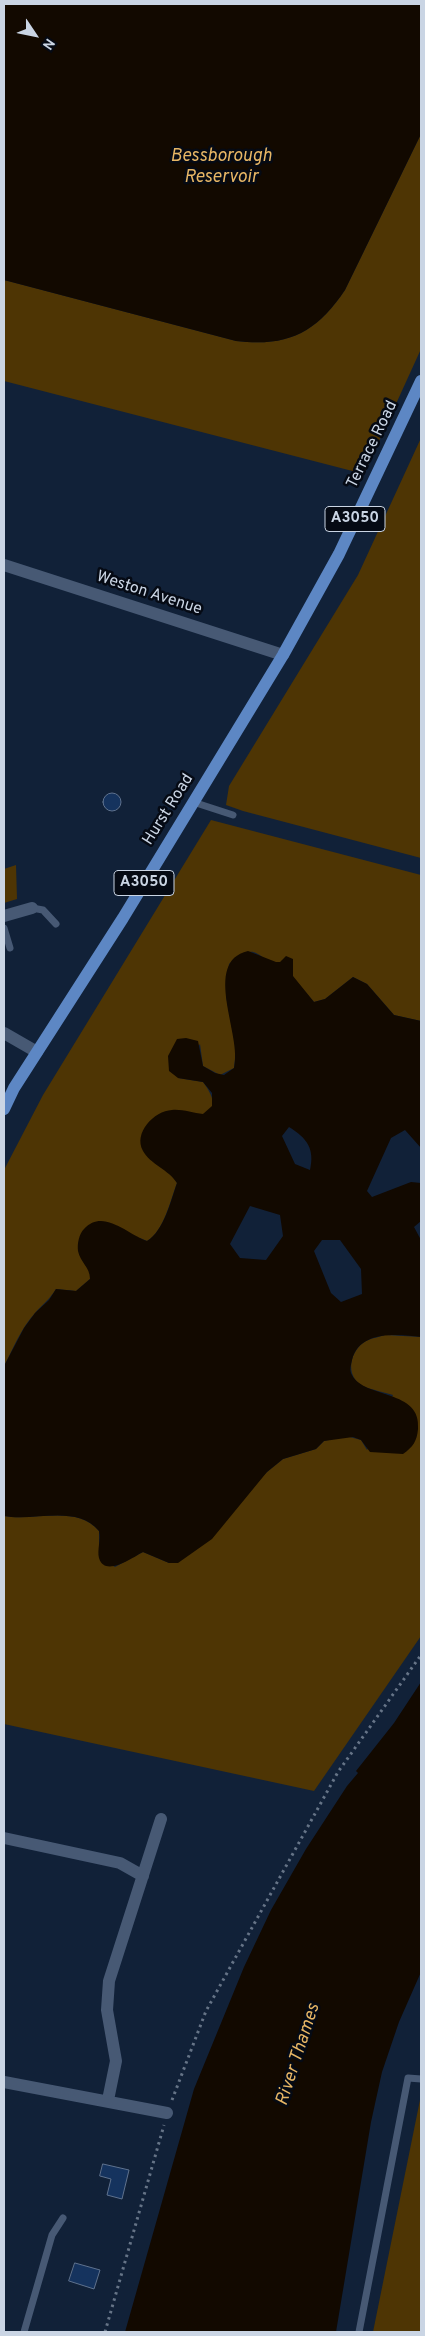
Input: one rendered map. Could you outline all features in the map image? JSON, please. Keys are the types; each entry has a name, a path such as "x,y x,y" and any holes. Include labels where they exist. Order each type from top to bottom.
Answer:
{"main road":[{"name":"Terrace Road","path":"283,655 339,554 421,381"},
{"name":"Hurst Road","path":"4,1109 37,1052 283,655"}],"street":[{"name":"Weston Avenue","path":"4,565 283,655"},
{"path":"4,916 32,908"},
{"path":"4,1033 37,1052"},
{"path":"108,2100 116,2061 107,2010 108,1981 161,1819"},
{"path":"4,1838 120,1863 143,1876"},
{"path":"4,2082 168,2112"}],"lane":[{"path":"193,802 233,815"},
{"path":"32,908 43,910 56,924"},
{"path":"4,928 10,948"},
{"path":"359,2332 408,2078 421,2079"},
{"path":"24,2332 52,2235 63,2218"}],"path":[{"path":"105,2332 168,2112 206,2011 338,1772 421,1655"}],"shaded area":[{"path":"421,134 421,349 364,474 4,381 4,280 236,341 271,342 286,339 311,327 323,317 345,290"},
{"path":"421,438 421,858 226,805 229,786 358,575"},
{"path":"211,820 421,875 421,1021 394,1015 367,984 353,977 325,999 314,1002 280,962 272,962 253,952 247,952 229,964 226,996 236,1049 234,1068 220,1075 203,1066 200,1044 178,1078 203,1082 211,1095 213,1104 209,1112 203,1114 172,1110 174,1178 177,1183 162,1223 147,1241 140,1238 81,1258 90,1272 90,1279 76,1291 56,1289 26,1325 4,1366 4,1170 43,1095"},
{"path":"16,865 17,899 4,903 4,869"},
{"path":"385,1335 421,1337 421,1636 314,1791 4,1724 4,1516 67,1516 79,1518 90,1523 99,1531 99,1557 115,1567 143,1552 169,1563 283,1459 316,1449 324,1441 346,1436 361,1440 367,1450 393,1395 363,1386 357,1382 351,1370 351,1363 360,1345 368,1340"},
{"path":"421,2095 421,2332 373,2332"}],"water":[{"name":"Bessborough Reservoir","path":"4,4 421,4 421,134 345,290 323,317 311,327 286,339 271,342 236,341 4,280"},
{"path":"248,951 276,962 280,962 286,956 293,959 293,976 314,1002 325,999 353,977 367,984 394,1015 421,1021 421,1148 405,1130 391,1138 367,1191 372,1197 411,1182 421,1183 421,1221 414,1227 421,1240 421,1337 402,1335 380,1336 362,1343 356,1350 350,1369 358,1383 391,1396 411,1407 417,1416 418,1429 414,1443 403,1454 370,1452 361,1440 353,1437 324,1441 316,1449 283,1459 267,1472 212,1539 178,1563 169,1563 143,1552 120,1564 107,1566 102,1564 99,1558 99,1531 90,1523 79,1518 67,1516 4,1516 4,1366 24,1328 35,1313 49,1300 56,1289 76,1291 90,1279 90,1275 78,1251 79,1239 84,1229 91,1223 107,1222 115,1224 147,1241 162,1223 177,1183 174,1178 146,1156 141,1144 141,1137 147,1124 158,1114 165,1111 180,1110 203,1114 212,1106 212,1093 203,1082 178,1078 169,1071 168,1056 177,1039 186,1038 198,1041 203,1066 215,1073 224,1075 234,1068 235,1054 225,984 227,969 234,958","holes":["289,1127 301,1135 308,1145 311,1156 310,1170 295,1164 282,1136","250,1206 280,1215 283,1236 266,1260 240,1258 230,1244","322,1240 340,1240 361,1269 362,1294 341,1302 331,1293 314,1251"]},
{"name":"River Thames","path":"421,1682 421,1972 399,2022 382,2072 371,2122 336,2332 125,2332 194,2089 244,1967 271,1910 306,1849 347,1786 358,1773 356,1771 394,1723"}],"building":[{"path":"108,793 116,793 121,798 119,809 108,811 103,806 103,798"},
{"path":"103,2164 129,2170 122,2199 107,2195 111,2179 100,2176"},
{"path":"75,2263 100,2270 94,2289 69,2281"}]}
